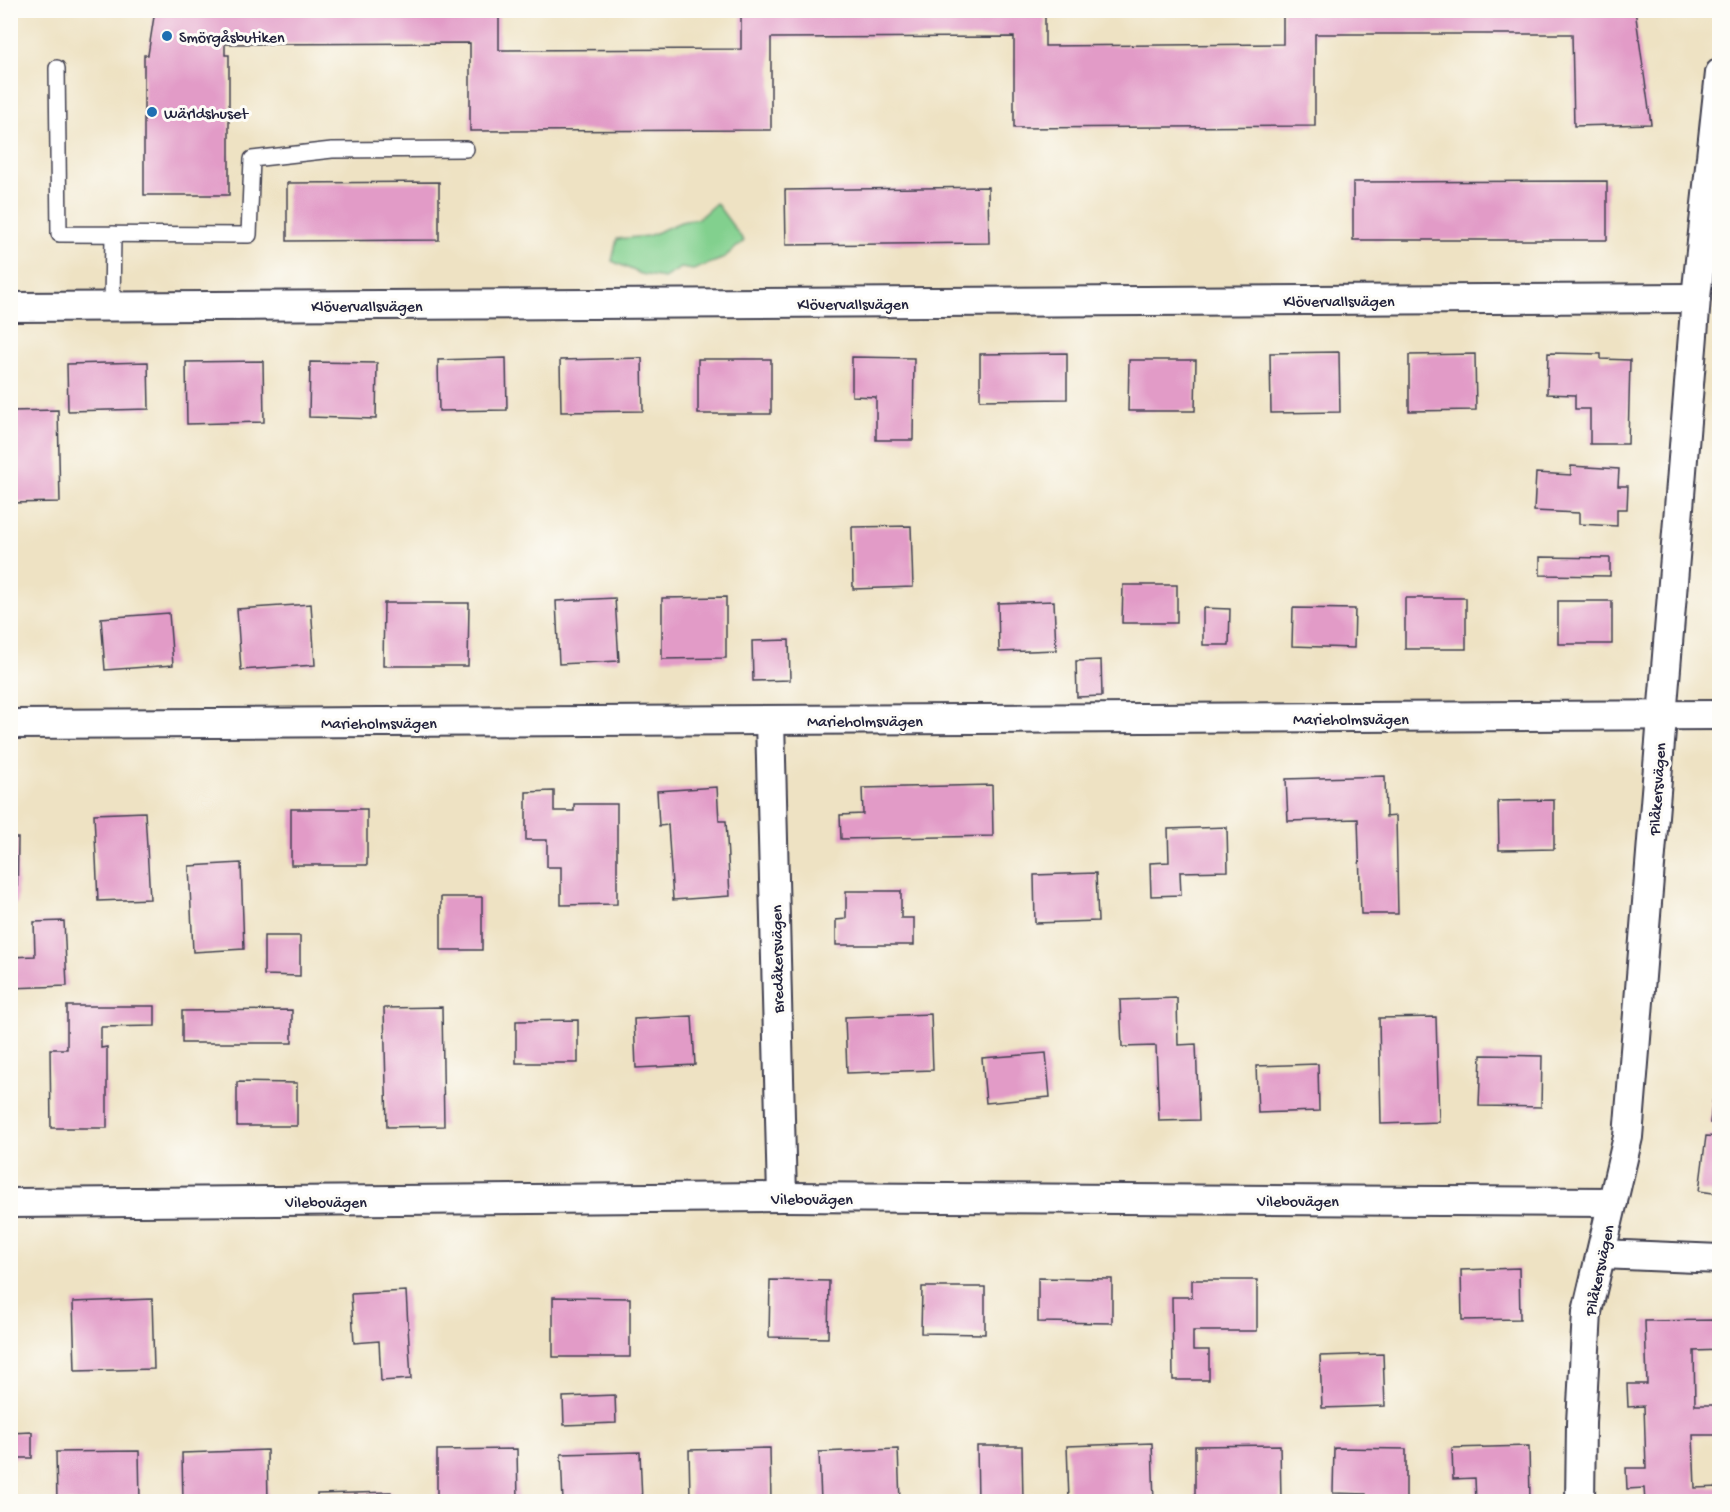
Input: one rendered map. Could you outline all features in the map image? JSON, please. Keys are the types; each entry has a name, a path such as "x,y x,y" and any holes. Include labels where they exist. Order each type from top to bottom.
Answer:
{"street":[{"name":"Pilåkersvägen","path":"1580,1502 1581,1423 1587,1312 1628,1137 1696,298 1719,73"},
{"name":"Klövervallsvägen","path":"10,307 1696,298"},
{"name":"Marieholmsvägen","path":"10,724 1719,715"},
{"name":"Bredåkersvägen","path":"770,720 782,1197"},
{"name":"Vilebovägen","path":"10,1203 782,1197 1613,1202"},
{"path":"1601,1254 1719,1259"}],"lane":[{"path":"57,68 59,234 249,235 252,159 332,150 466,148"},
{"path":"112,307 113,234"}],"green space":[{"path":"716,203 744,241 722,259 693,270 681,268 664,278 641,274 612,261 617,239 648,236 681,222 699,218"}],"building":[{"path":"155,10 499,10 499,50 741,49 741,10 1045,10 1045,46 1283,44 1283,10 1635,10 1651,124 1574,126 1572,34 1315,34 1315,126 1014,128 1014,37 771,38 771,130 470,131 470,43 225,44 225,55 229,55 229,195 144,195 144,55 148,55"},
{"path":"1607,181 1607,240 1353,240 1353,182"},
{"path":"439,182 439,240 287,241 287,183"},
{"path":"988,187 989,243 786,245 785,190"},
{"path":"1339,352 1340,412 1271,413 1270,353"},
{"path":"1067,353 1067,399 980,400 980,354"},
{"path":"1548,353 1601,354 1601,359 1630,360 1628,444 1590,444 1590,409 1575,409 1575,395 1547,394"},
{"path":"1475,354 1476,410 1409,411 1409,355"},
{"path":"852,357 914,358 913,440 876,440 876,397 852,396"},
{"path":"506,358 507,410 439,411 438,360"},
{"path":"642,358 643,411 561,412 560,360"},
{"path":"698,359 771,359 771,414 698,414"},
{"path":"1129,360 1196,360 1195,411 1128,411"},
{"path":"263,361 264,422 187,424 186,362"},
{"path":"148,362 149,409 68,411 67,364"},
{"path":"310,362 377,363 376,419 309,417"},
{"path":"58,410 60,502 10,503 10,411"},
{"path":"1571,466 1619,469 1618,486 1628,486 1627,509 1617,509 1617,526 1579,524 1579,513 1534,511 1536,473 1571,475"},
{"path":"911,526 913,587 853,589 852,527"},
{"path":"1540,557 1610,558 1610,576 1540,575"},
{"path":"1123,585 1177,585 1177,623 1122,623"},
{"path":"726,597 726,658 662,659 662,598"},
{"path":"615,598 619,661 559,664 556,601"},
{"path":"1405,598 1466,598 1466,649 1405,649"},
{"path":"1054,601 1056,650 999,652 998,603"},
{"path":"1558,601 1612,601 1612,644 1558,644"},
{"path":"384,603 469,603 468,666 383,666"},
{"path":"311,604 315,665 241,670 237,609"},
{"path":"1203,608 1230,609 1229,645 1203,645"},
{"path":"1293,608 1355,609 1354,648 1292,646"},
{"path":"169,613 173,665 105,670 101,618"},
{"path":"789,640 790,680 753,681 752,641"},
{"path":"1101,660 1102,696 1077,697 1076,661"},
{"path":"1385,776 1386,817 1396,816 1398,914 1361,914 1358,819 1288,821 1286,779"},
{"path":"992,785 993,836 841,839 840,815 863,814 862,788"},
{"path":"717,787 719,821 726,821 730,896 673,900 668,825 659,826 657,791"},
{"path":"554,791 554,811 574,811 574,804 617,804 617,904 561,905 561,867 547,867 547,840 526,840 526,792"},
{"path":"1554,800 1554,849 1499,850 1498,801"},
{"path":"291,809 367,809 367,865 291,865"},
{"path":"145,812 150,899 98,901 94,814"},
{"path":"1227,827 1228,871 1180,872 1181,895 1151,896 1150,863 1169,862 1168,829"},
{"path":"10,838 18,838 17,904 10,904"},
{"path":"241,863 244,949 193,952 189,866"},
{"path":"1096,873 1098,921 1035,923 1034,875"},
{"path":"846,891 901,891 901,918 914,918 914,945 836,945 836,920 846,919"},
{"path":"441,897 482,897 482,950 441,950"},
{"path":"64,921 67,986 10,988 10,957 35,956 34,922"},
{"path":"264,936 300,936 300,976 264,975"},
{"path":"1718,990 1720,990 1720,1025 1716,1025"},
{"path":"1177,998 1178,1045 1196,1044 1199,1120 1159,1121 1156,1046 1122,1047 1120,1000"},
{"path":"67,1006 155,1006 155,1026 101,1027 101,1048 107,1047 107,1128 51,1128 50,1049 67,1049"},
{"path":"442,1007 444,1126 387,1127 384,1008"},
{"path":"292,1010 292,1043 182,1043 182,1011"},
{"path":"931,1014 933,1070 847,1073 845,1017"},
{"path":"692,1016 695,1065 636,1068 634,1019"},
{"path":"1436,1017 1439,1122 1381,1124 1379,1018"},
{"path":"578,1020 578,1063 516,1063 516,1021"},
{"path":"1046,1053 1050,1097 986,1103 982,1058"},
{"path":"1481,1055 1542,1056 1541,1107 1479,1106"},
{"path":"1318,1064 1319,1111 1258,1113 1256,1066"},
{"path":"237,1082 297,1083 297,1126 237,1126"},
{"path":"1713,1097 1720,1098 1720,1124 1710,1123"},
{"path":"1706,1136 1720,1137 1720,1194 1699,1191"},
{"path":"1519,1268 1520,1319 1462,1320 1461,1270"},
{"path":"1038,1278 1112,1279 1112,1323 1038,1322"},
{"path":"770,1280 829,1281 828,1338 769,1337"},
{"path":"1192,1280 1257,1280 1257,1331 1193,1331 1193,1350 1209,1350 1209,1380 1173,1380 1172,1297 1192,1297"},
{"path":"922,1287 985,1287 985,1334 921,1333"},
{"path":"406,1291 411,1379 381,1381 379,1341 354,1343 351,1294"},
{"path":"553,1297 630,1298 630,1357 553,1357"},
{"path":"152,1299 154,1369 75,1371 73,1302"},
{"path":"1720,1320 1720,1350 1694,1351 1695,1405 1720,1405 1720,1435 1693,1435 1695,1488 1720,1487 1720,1502 1645,1502 1644,1488 1627,1489 1626,1468 1646,1468 1644,1406 1628,1407 1627,1384 1647,1384 1645,1321"},
{"path":"1383,1354 1385,1406 1322,1408 1320,1356"},
{"path":"615,1395 616,1423 564,1425 563,1397"},
{"path":"32,1432 32,1458 10,1458 10,1433"},
{"path":"1152,1443 1154,1502 1069,1500 1067,1446"},
{"path":"1280,1445 1281,1502 1226,1502 1226,1499 1195,1499 1195,1446"},
{"path":"977,1446 1022,1446 1023,1502 978,1502"},
{"path":"1529,1446 1530,1502 1476,1502 1475,1478 1453,1479 1452,1448"},
{"path":"770,1448 771,1502 725,1502 725,1497 690,1498 689,1450"},
{"path":"1334,1448 1406,1449 1406,1502 1365,1502 1366,1494 1333,1493"},
{"path":"517,1449 518,1502 437,1502 437,1450"},
{"path":"898,1449 900,1502 821,1501 819,1452"},
{"path":"267,1450 268,1502 183,1502 182,1453"},
{"path":"139,1451 140,1502 57,1502 56,1452"},
{"path":"640,1452 642,1502 563,1502 561,1454"},
{"path":"391,1492 392,1502 317,1502 317,1494"}],"place":[{"name":"Smörgåsbutiken","path":"167,36"},
{"name":"Wärldshuset","path":"152,112"}]}
